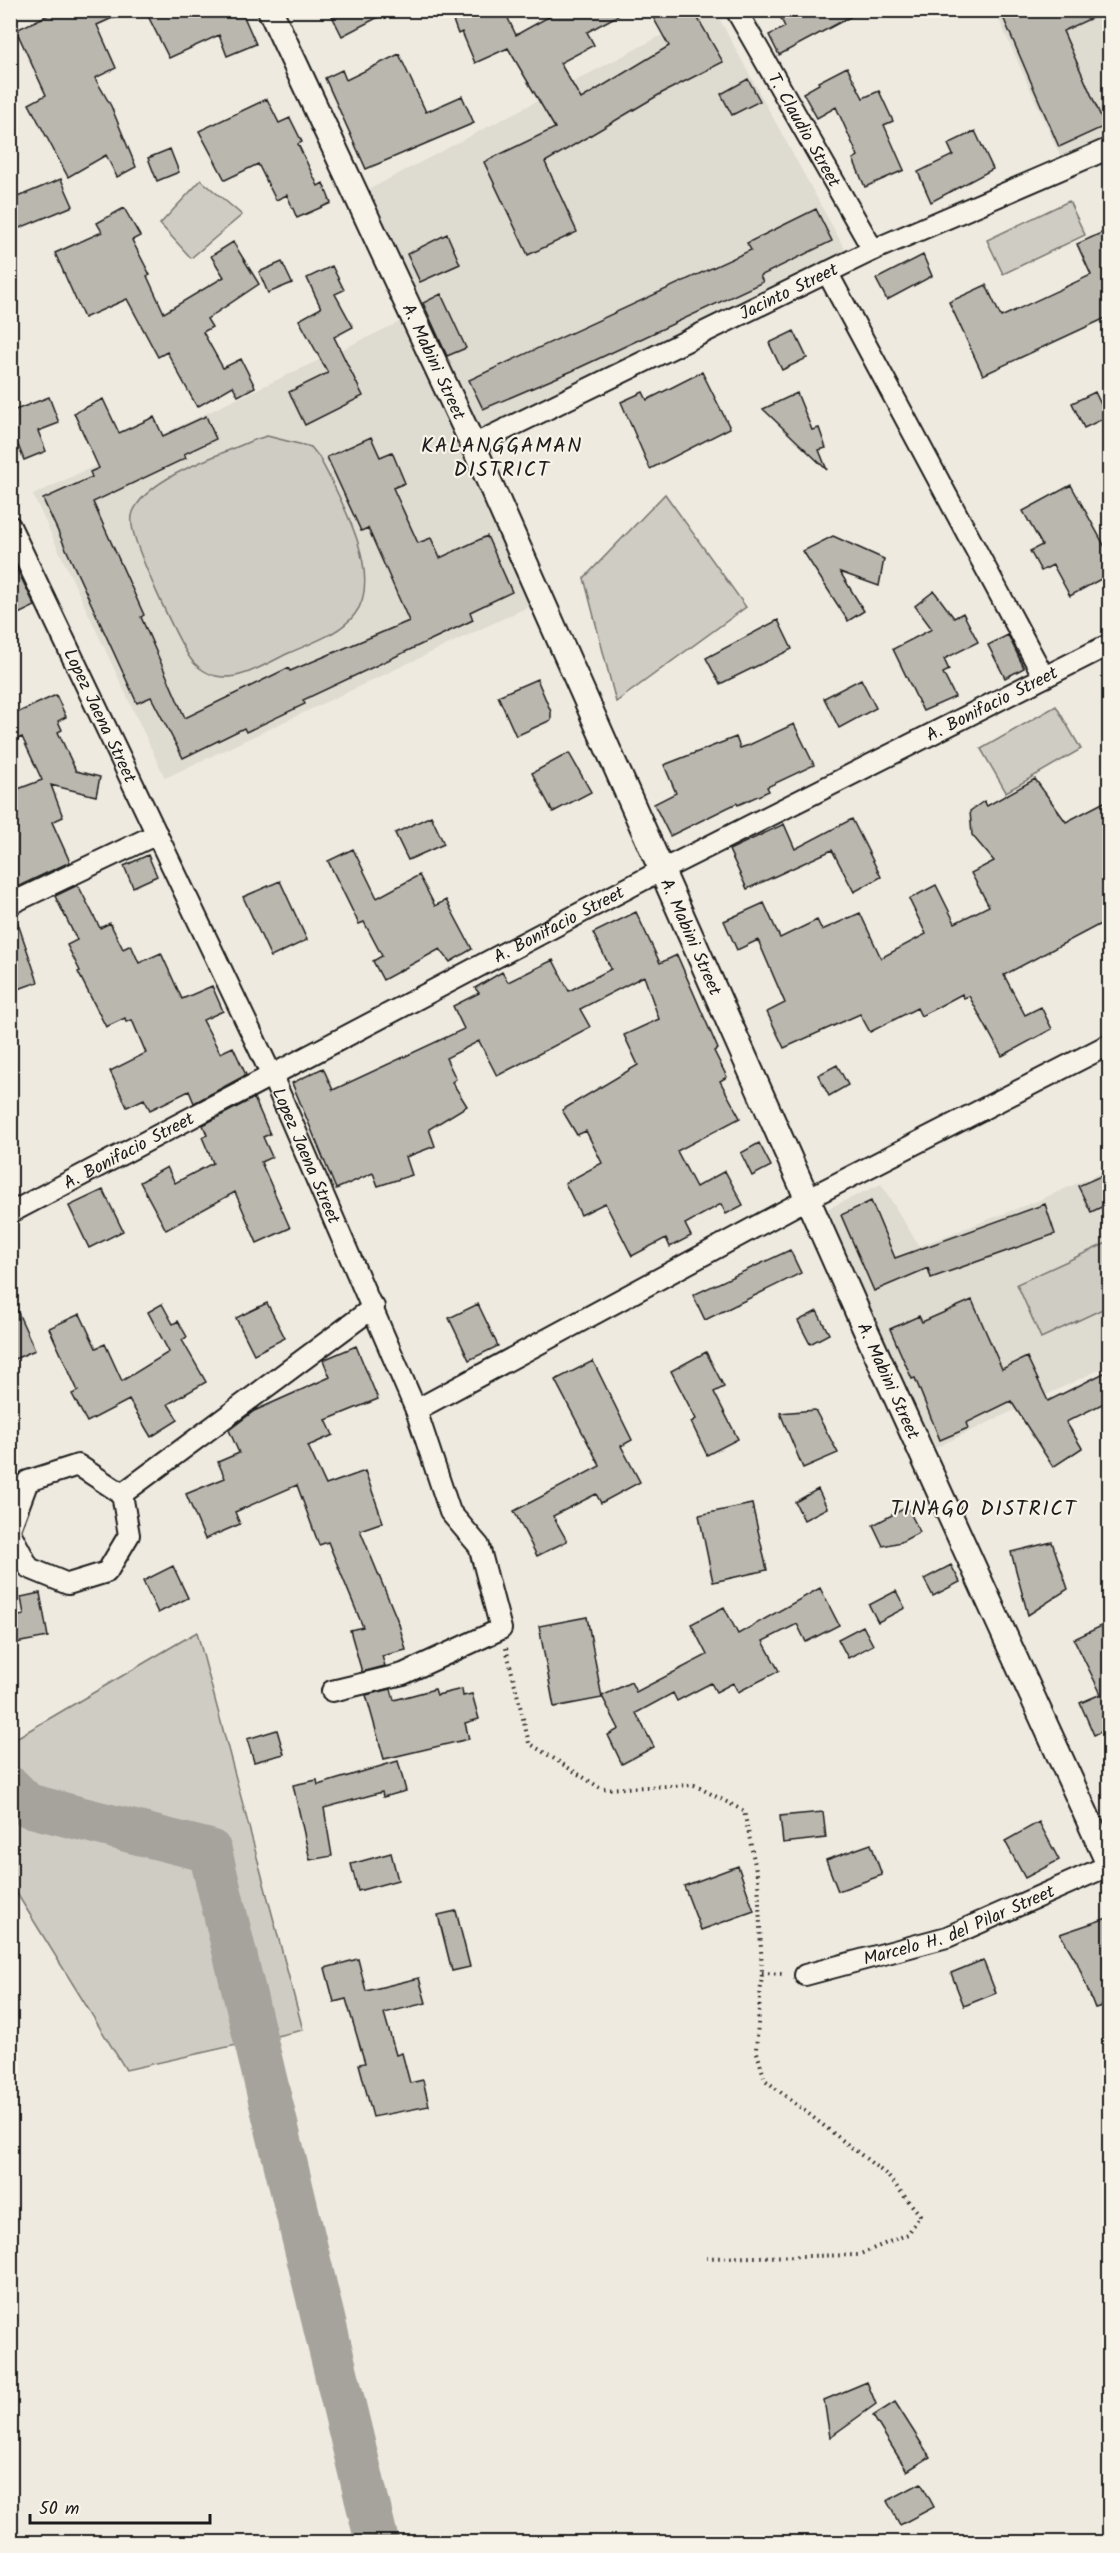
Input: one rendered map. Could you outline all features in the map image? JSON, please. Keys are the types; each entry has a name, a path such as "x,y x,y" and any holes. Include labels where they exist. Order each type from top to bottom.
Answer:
{"street":[{"name":"A. Mabini Street","path":"270,10 473,445 807,1198 1109,1866"},
{"name":"T. Claudio Street","path":"736,10 873,250"},
{"name":"Jacinto Street","path":"473,445 873,250 1110,148"},
{"path":"827,272 1044,677"},
{"name":"Lopez Jaena Street","path":"10,526 272,1076 374,1307 416,1410 450,1512 479,1546 501,1629"},
{"name":"A. Bonifacio Street","path":"10,1213 662,870 1110,644"},
{"path":"10,904 157,834"},
{"path":"416,1410 807,1198 1110,1044"},
{"path":"122,1494 374,1307"},
{"path":"78,1465 122,1494 129,1535 107,1572 68,1584 29,1568 10,1531 28,1481 78,1465"},
{"path":"332,1691 403,1674 501,1629"},
{"name":"Marcelo H. del Pilar Street","path":"805,1975 947,1937 1109,1866"}],"path":[{"path":"501,1629 529,1743 602,1789 694,1785 744,1811 758,1880 762,1973 756,2049 765,2080 887,2175 920,2215 908,2234 858,2255 703,2258"}],"shaded area":[{"path":"708,11 715,11 848,255 477,434 366,191"},
{"path":"995,11 1109,11 1109,138 1062,160"},
{"path":"201,180 242,215 191,258 160,224"},
{"path":"1069,201 1085,235 1003,274 987,240"},
{"path":"400,322 532,605 165,778 33,495"},
{"path":"267,436 311,447 319,457 347,513 362,557 365,578 363,598 349,621 325,637 244,674 216,676 192,661 184,648 140,552 132,525 132,514 144,496 171,476"},
{"path":"665,494 746,607 616,702 584,578"},
{"path":"1056,706 1081,749 1006,792 981,749"},
{"path":"1109,1169 1109,1365 935,1448 825,1210 881,1184 919,1246 1042,1199"},
{"path":"1109,1242 1109,1306 1041,1338 1017,1284"},
{"path":"197,1632 303,2030 126,2070 11,1884 11,1741"}],"building":[{"path":"59,10 130,10 97,25 116,68 95,78 111,106 136,167 117,177 106,155 68,177 29,104 46,95 16,30"},
{"path":"145,10 241,10 256,44 227,56 219,35 169,58"},
{"path":"329,10 392,10 342,36"},
{"path":"461,10 504,10 516,35 561,10 628,10 587,32 594,45 560,63 581,99 669,46 649,10 693,10 723,62 662,93 545,162 577,232 528,255 484,162 555,128 508,48 475,63 462,32 458,34 451,15"},
{"path":"777,10 863,10 779,55 769,35 785,27"},
{"path":"1000,10 1109,10 1063,31 1105,126 1059,147"},
{"path":"399,54 426,112 462,96 474,123 366,169 325,78 342,70 346,80"},
{"path":"847,67 863,98 879,91 893,121 884,125 904,170 865,187 853,159 858,156 836,107 817,118 803,93 819,84 818,82"},
{"path":"748,79 760,101 732,115 721,94"},
{"path":"267,99 279,123 290,118 302,142 298,144 318,186 323,183 331,203 297,218 287,195 276,200 258,164 225,180 199,131"},
{"path":"975,131 993,169 931,202 918,172 953,155 948,144"},
{"path":"170,149 179,172 157,181 148,158"},
{"path":"61,179 73,206 10,232 10,200"},
{"path":"124,208 140,236 132,240 150,275 147,276 164,313 224,277 211,256 233,242 259,284 207,319 212,327 203,332 223,368 241,359 255,387 238,396 233,386 197,407 167,352 158,357 127,299 84,318 55,253 102,232 97,223"},
{"path":"816,209 832,241 760,276 763,282 572,371 483,409 469,380 751,250 747,243"},
{"path":"1110,229 1110,316 983,375 949,302 986,285 1001,317 1091,275 1077,244"},
{"path":"447,234 460,264 420,282 407,254"},
{"path":"923,255 932,276 887,300 876,279"},
{"path":"282,262 292,283 268,293 259,272"},
{"path":"332,266 344,290 335,294 353,327 334,337 363,396 305,425 289,392 328,373 299,320 321,308 307,278"},
{"path":"441,294 466,348 447,356 423,303"},
{"path":"794,331 807,358 782,370 769,343"},
{"path":"702,372 730,428 650,469 621,402 643,392 647,400"},
{"path":"1095,392 1107,417 1084,428 1072,403"},
{"path":"797,393 812,430 819,428 826,448 819,450 827,470 763,409"},
{"path":"49,397 59,423 38,431 46,451 24,460 16,440 10,442 10,412"},
{"path":"103,399 119,433 154,417 163,436 206,416 216,439 184,454 186,458 93,502 144,615 141,617 185,718 288,668 290,671 409,621 368,528 361,531 327,457 371,437 380,457 392,452 405,483 393,488 418,543 431,538 440,558 487,536 512,592 470,612 473,620 303,700 305,704 246,732 244,728 183,758 151,697 137,703 43,499 92,477 90,472 99,468 74,413"},
{"path":"1071,485 1110,556 1110,574 1070,596 1053,565 1041,571 1030,551 1042,545 1023,511"},
{"path":"833,536 884,559 879,586 840,572 864,611 848,621 803,551"},
{"path":"10,555 35,606 10,618"},
{"path":"934,591 954,618 963,613 978,642 944,659 949,670 943,673 955,697 923,711 893,649 932,629 915,606"},
{"path":"778,620 792,649 720,684 706,658"},
{"path":"1008,635 1024,668 1005,678 988,645"},
{"path":"537,679 551,712 551,720 516,736 498,696"},
{"path":"861,679 876,708 839,728 824,698"},
{"path":"56,695 66,717 58,721 62,730 58,732 76,771 100,777 96,796 51,785 63,817 52,822 70,862 17,887 10,873 10,792 42,780 22,737 10,742 10,716"},
{"path":"794,724 814,765 767,787 769,791 738,805 737,803 670,836 654,804 676,793 664,765 736,737 740,748"},
{"path":"569,753 591,792 553,812 532,773"},
{"path":"1035,779 1066,822 1110,799 1110,919 1004,975 1025,1015 1041,1007 1052,1029 1002,1056 969,996 964,998 962,994 921,1016 917,1008 870,1032 860,1014 784,1048 767,1012 785,1003 758,940 737,950 724,921 764,903 780,938 817,920 822,930 860,913 881,958 926,934 909,899 936,885 955,923 989,906 971,873 994,861 972,835 970,811 984,801 987,806"},
{"path":"431,816 444,844 408,860 395,833"},
{"path":"852,819 881,877 854,892 832,850 747,889 729,850 784,824 795,849"},
{"path":"353,849 377,898 419,875 435,906 446,900 472,949 450,962 440,949 383,980 373,961 382,956 364,922 359,924 328,861"},
{"path":"148,855 157,876 133,887 124,866"},
{"path":"280,881 307,940 271,957 243,897"},
{"path":"78,885 100,928 110,923 123,949 131,945 139,963 161,953 182,999 212,986 223,1011 203,1020 220,1053 233,1047 246,1075 194,1103 189,1091 150,1110 144,1099 127,1107 110,1071 146,1053 132,1020 126,1022 125,1018 106,1027 67,945 77,940 55,896"},
{"path":"636,912 660,963 677,955 718,1049 714,1051 727,1077 720,1081 740,1118 677,1151 696,1187 725,1171 743,1205 726,1214 721,1204 685,1224 691,1236 670,1247 666,1238 632,1256 605,1203 581,1215 565,1183 602,1163 586,1131 577,1135 562,1110 638,1065 624,1035 659,1019 644,976 580,1009 590,1027 497,1076 479,1041 446,1058 456,1079 452,1082 467,1106 429,1129 435,1146 406,1157 412,1175 378,1186 373,1173 336,1189 292,1083 323,1068 333,1090 464,1029 453,1006 479,993 475,988 502,972 508,982 553,960 569,991 611,969 593,933"},
{"path":"15,915 38,982 10,992 10,916"},
{"path":"837,1065 848,1085 829,1096 818,1075"},
{"path":"254,1098 270,1134 263,1137 272,1157 261,1162 290,1228 257,1243 235,1192 166,1230 140,1182 167,1167 175,1183 213,1163 202,1137 207,1135 203,1125"},
{"path":"759,1143 771,1166 752,1176 741,1153"},
{"path":"1110,1172 1110,1203 1091,1212 1078,1186"},
{"path":"103,1190 123,1231 89,1248 69,1206"},
{"path":"871,1201 895,1258 1045,1204 1055,1234 931,1278 928,1268 874,1291 841,1215"},
{"path":"790,1250 801,1273 705,1320 693,1295"},
{"path":"10,1295 35,1350 10,1361"},
{"path":"972,1300 1002,1369 1027,1357 1048,1401 1110,1370 1110,1400 1066,1422 1082,1448 1053,1467 1011,1401 966,1423 968,1428 940,1440 915,1378 912,1379 890,1329 919,1316 922,1322"},
{"path":"267,1303 285,1338 254,1354 236,1318"},
{"path":"162,1304 173,1324 178,1321 187,1337 182,1340 206,1382 168,1404 178,1420 151,1437 129,1400 87,1422 72,1394 78,1391 49,1328 80,1314 96,1348 105,1344 122,1381 169,1352 148,1312"},
{"path":"478,1304 498,1346 469,1360 449,1318"},
{"path":"817,1311 829,1334 810,1344 798,1321"},
{"path":"356,1346 378,1399 326,1420 333,1435 308,1446 326,1485 365,1471 383,1522 360,1530 399,1624 406,1650 382,1656 385,1666 362,1672 350,1630 363,1627 328,1542 319,1545 297,1485 235,1512 240,1524 205,1539 186,1494 225,1478 218,1462 239,1453 229,1430 254,1411 330,1377 323,1360"},
{"path":"706,1352 724,1387 714,1392 738,1439 707,1455 691,1422 696,1419 671,1371"},
{"path":"593,1361 632,1440 621,1446 640,1482 601,1503 596,1494 553,1516 567,1541 537,1556 514,1511 600,1466 555,1380"},
{"path":"815,1410 838,1453 803,1468 780,1413"},
{"path":"818,1489 827,1508 804,1520 795,1502"},
{"path":"752,1504 767,1570 713,1582 699,1515"},
{"path":"907,1507 920,1532 901,1542 883,1546 873,1525"},
{"path":"1052,1542 1068,1589 1028,1615 1011,1552"},
{"path":"951,1565 960,1582 933,1596 924,1579"},
{"path":"173,1566 188,1598 158,1613 143,1581"},
{"path":"820,1588 839,1625 806,1642 797,1624 763,1641 779,1671 738,1692 733,1683 716,1692 711,1683 677,1701 673,1693 636,1713 654,1747 622,1764 608,1735 619,1729 602,1696 631,1682 636,1692 707,1655 691,1624 724,1607 738,1634"},
{"path":"896,1591 905,1608 878,1622 869,1605"},
{"path":"40,1593 48,1637 10,1644 10,1618 24,1615 21,1597"},
{"path":"587,1617 602,1698 554,1707 539,1626"},
{"path":"1110,1622 1110,1728 1094,1735 1080,1703 1101,1694 1074,1639"},
{"path":"863,1626 873,1645 848,1658 838,1639"},
{"path":"391,1689 394,1700 435,1689 437,1695 462,1689 463,1696 472,1694 479,1719 465,1723 469,1739 384,1759 366,1695"},
{"path":"277,1730 284,1754 254,1762 247,1739"},
{"path":"398,1761 406,1791 383,1797 382,1792 324,1808 332,1856 310,1860 293,1785 317,1780 318,1785"},
{"path":"823,1812 826,1838 783,1843 780,1816"},
{"path":"1039,1822 1059,1860 1025,1878 1005,1841"},
{"path":"871,1844 882,1875 838,1891 826,1860"},
{"path":"391,1853 398,1880 358,1891 351,1864"},
{"path":"738,1866 754,1911 701,1930 684,1886"},
{"path":"456,1911 470,1967 452,1971 438,1915"},
{"path":"1110,1917 1110,2004 1095,2008 1077,1962 1060,1934"},
{"path":"358,1959 366,1991 419,1978 426,2003 384,2013 396,2055 402,2053 410,2083 423,2080 429,2106 373,2117 359,2064 365,2063 346,1999 334,2002 325,1968"},
{"path":"983,1960 996,1993 964,2006 951,1973"},
{"path":"867,2382 876,2404 830,2437 824,2400"},
{"path":"895,2402 930,2457 907,2471 873,2416"},
{"path":"921,2483 934,2507 900,2525 887,2501"}],"waterway":[{"path":"10,1788 27,1805 210,1851 377,2542"}],"district":[{"name":"KALANGGAMAN DISTRICT","path":"502,457"},
{"name":"TINAGO DISTRICT","path":"984,1508"}]}
